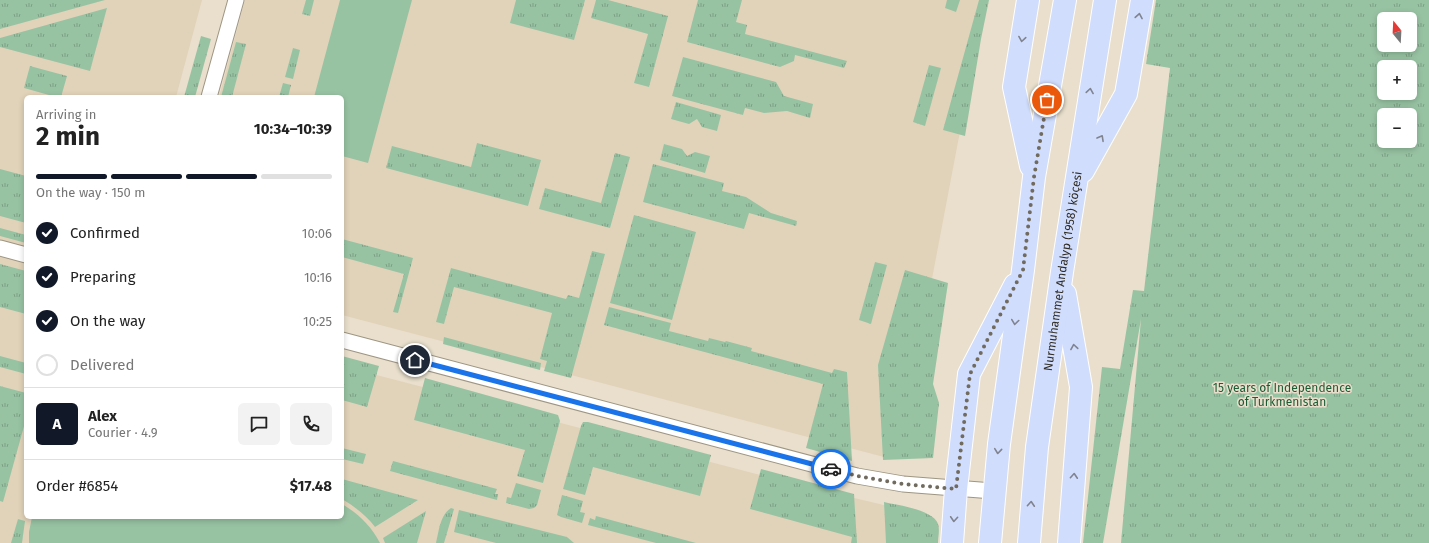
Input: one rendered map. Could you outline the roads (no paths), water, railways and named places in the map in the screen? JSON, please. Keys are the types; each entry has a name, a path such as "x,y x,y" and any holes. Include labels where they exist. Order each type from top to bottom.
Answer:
{"main road":[{"path":"1028,0 1014,87 1034,177"},
{"path":"990,543 993,491 1034,177 1065,0"},
{"name":"Nurmuhammet Andalyp (1958) köçesi","path":"1029,543 1037,447 1075,185 1106,0"},
{"path":"1075,185 1126,94 1142,0"},
{"path":"952,543 956,489 970,374 1023,270"},
{"path":"1062,272 1080,387 1069,543"}],"street":[{"path":"210,95 236,0"},
{"path":"0,248 24,254"},
{"path":"344,341 857,476 903,484 993,491"}],"park label":[{"name":"15 years of Independence of Turkmenistan","path":"1282,395"}]}
